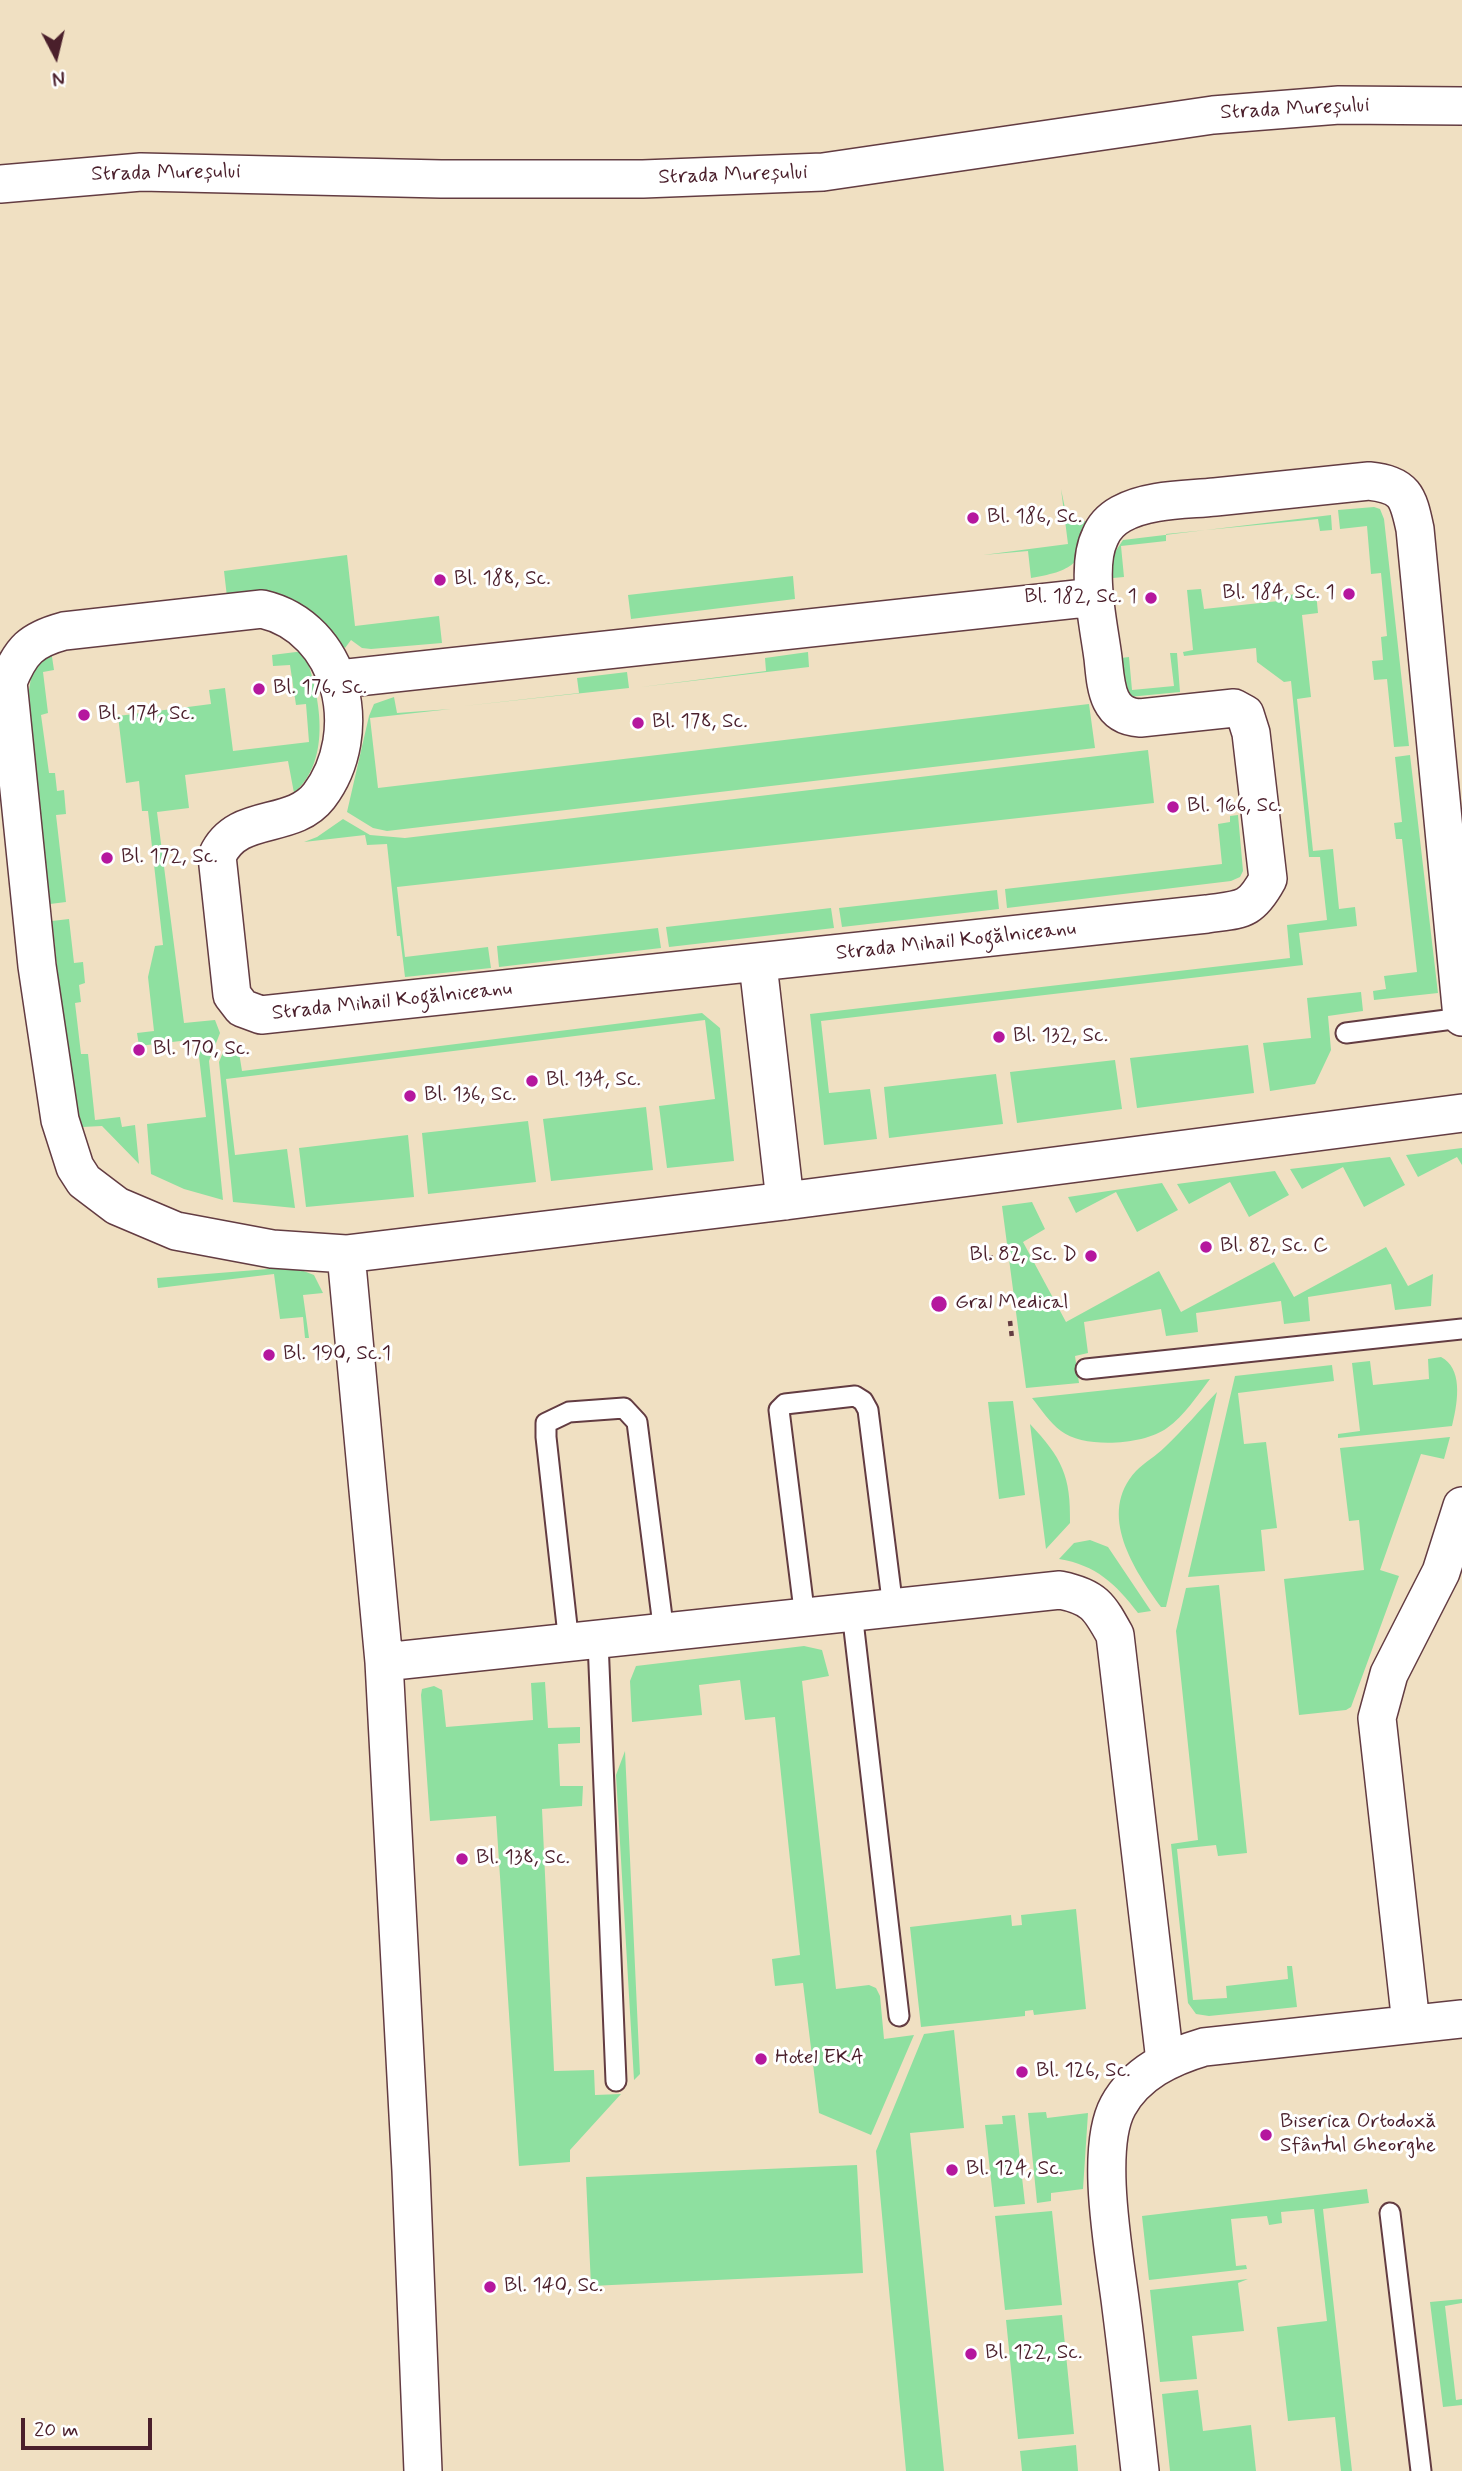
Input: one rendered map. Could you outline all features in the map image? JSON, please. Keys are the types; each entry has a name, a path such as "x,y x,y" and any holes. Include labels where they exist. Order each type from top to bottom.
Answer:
{"street":[{"name":"Strada Mureșului","path":"0,184 141,172 441,179 643,179 823,172 1213,115 1339,105 1462,106"},
{"name":"Strada Mihail Kogălniceanu","path":"1462,1017 1415,529 1409,502 1401,490 1388,483 1369,481 1159,503 1122,513 1109,523 1099,538 1095,555 1095,597 1108,696 1117,710 1128,717 1140,718 1234,708 1245,714 1251,733 1268,879 1257,900 1242,909 758,964 261,1015 242,1008 232,995 228,979 217,856 225,839 251,826 297,813 318,797 335,769 343,737 340,679 326,655 309,634 292,620 262,609 64,631 43,637 20,654 8,682 9,714 46,1036 60,1120 75,1167 84,1181 117,1206 176,1231 220,1241 346,1254 785,1201 1462,1113"},
{"path":"340,679 1095,597"},
{"path":"758,964 785,1201"},
{"path":"346,1254 384,1662 411,2171 423,2471"},
{"path":"1411,2024 1377,1718 1389,1674 1441,1572 1462,1506"},
{"path":"384,1662 1060,1590 1086,1595 1102,1611 1115,1635 1165,2061"},
{"path":"1140,2471 1109,2199 1108,2142 1118,2106 1146,2074 1165,2061 1204,2048 1462,2018"}],"lane":[{"path":"1346,1032 1462,1017"},
{"path":"1086,1369 1462,1329"},
{"path":"805,1618 779,1410 785,1404 855,1396 863,1401 868,1410 893,1608"},
{"path":"616,2081 584,1642 546,1430 546,1423 553,1417 569,1412 624,1408 637,1422 664,1633"},
{"path":"852,1612 899,2016"},
{"path":"1390,2213 1421,2471"}],"path":[{"path":"1010,1321 1012,1338"}],"green space":[{"path":"1061,489 1068,523 1098,520 1075,562 1059,571 1031,578 1028,551 983,555 1068,544"},
{"path":"1374,507 1380,509 1384,519 1409,746 1394,747 1387,679 1374,680 1372,661 1383,660 1381,637 1387,636 1381,573 1371,574 1367,526 1340,529 1338,510"},
{"path":"1331,515 1332,530 1320,531 1318,519 1205,530"},
{"path":"1166,535 1166,541 1121,546 1124,577 1113,578 1112,586 1111,558 1123,540"},
{"path":"347,555 355,626 439,616 442,643 371,649 362,648 351,640 345,648 321,631 227,597 224,571"},
{"path":"793,576 795,599 631,619 628,595"},
{"path":"1201,589 1204,609 1288,600 1288,595 1316,592 1318,613 1302,615 1311,697 1297,699 1313,851 1333,849 1339,909 1355,907 1357,926 1299,933 1303,965 821,1021 829,1093 870,1089 877,1139 824,1145 810,1014 1290,958 1287,925 1327,920 1320,857 1309,857 1291,681 1284,682 1257,662 1256,648 1184,656 1183,652 1193,650 1187,590"},
{"path":"1113,592 1121,658 1129,657 1132,690 1174,686 1170,653 1177,653 1180,692 1129,697 1123,694"},
{"path":"51,650 54,670 43,672 48,713 41,715 49,773 55,773 57,791 64,790 66,814 56,815 66,902 50,904 28,696 32,672"},
{"path":"304,651 315,687 320,726 319,745 306,779 294,793 288,761 185,775 189,808 157,812 184,1023 215,1020 220,1033 209,1061 223,1200 184,1189 151,1174 147,1124 206,1117 197,1039 139,1046 137,1033 154,1031 148,977 155,946 163,945 148,811 142,811 139,781 126,783 118,716 211,704 209,690 225,688 233,751 309,742 306,704 296,705 290,665 273,666 272,655"},
{"path":"808,652 809,667 641,687 766,671 765,658"},
{"path":"627,672 629,688 464,706 579,693 577,678"},
{"path":"394,697 397,713 451,709 370,718 378,788 1089,704 1095,748 387,831 373,828 347,812 369,716 374,704"},
{"path":"1148,750 1154,803 397,887 405,957 488,947 491,968 405,977 400,936 397,936 387,844 367,845 365,835 304,842 317,837 343,819 370,835 405,838"},
{"path":"1410,755 1438,993 1374,1000 1373,991 1386,989 1384,976 1417,972 1402,839 1396,839 1394,823 1402,822 1395,757"},
{"path":"1238,815 1243,871 1240,877 1231,881 1007,908 1005,889 1222,864 1218,824 1230,822 1230,816"},
{"path":"997,890 999,909 842,927 839,908"},
{"path":"831,908 834,928 669,947 666,927"},
{"path":"69,919 74,963 83,962 85,983 79,985 81,1002 75,1003 81,1054 88,1054 95,1120 120,1117 122,1127 135,1125 139,1164 102,1126 82,1127 72,1102 52,921"},
{"path":"658,928 661,948 499,967 497,946"},
{"path":"1361,992 1363,1011 1328,1016 1331,1050 1315,1084 1270,1091 1263,1043 1311,1038 1307,998"},
{"path":"702,1013 720,1028 734,1161 667,1168 659,1106 715,1099 705,1020 226,1079 235,1155 287,1149 295,1208 233,1202 219,1062 229,1038 237,1040 242,1071"},
{"path":"1248,1045 1254,1093 1137,1108 1130,1058"},
{"path":"1115,1060 1122,1109 1017,1123 1010,1072"},
{"path":"996,1074 1003,1124 889,1138 884,1087"},
{"path":"646,1107 653,1170 551,1181 543,1119"},
{"path":"528,1121 536,1182 428,1194 422,1133"},
{"path":"408,1135 414,1197 306,1207 299,1148"},
{"path":"1462,1148 1462,1165 1457,1157 1418,1177 1406,1155"},
{"path":"1390,1157 1405,1185 1364,1207 1343,1167 1302,1189 1290,1169"},
{"path":"1275,1171 1289,1195 1249,1217 1230,1182 1189,1204 1177,1184"},
{"path":"1162,1183 1178,1210 1137,1232 1116,1192 1076,1213 1068,1197"},
{"path":"1032,1202 1045,1229 1023,1242 1066,1322 1159,1271 1181,1312 1274,1262 1294,1297 1386,1247 1408,1286 1433,1274 1431,1306 1395,1310 1391,1284 1308,1297 1310,1321 1284,1324 1281,1301 1196,1313 1198,1332 1166,1336 1161,1309 1084,1322 1088,1353 1075,1356 1079,1383 1026,1388 1002,1206"},
{"path":"293,1267 314,1275 323,1293 303,1295 309,1338 305,1338 303,1317 280,1319 274,1274 158,1288 157,1278"},
{"path":"1441,1357 1453,1368 1456,1376 1457,1395 1452,1426 1338,1438 1338,1434 1360,1431 1352,1363 1370,1361 1373,1385 1429,1379 1428,1359"},
{"path":"1332,1365 1334,1381 1238,1393 1244,1444 1266,1442 1277,1528 1261,1530 1265,1571 1188,1577 1235,1376"},
{"path":"1210,1379 1185,1412 1167,1428 1144,1438 1114,1443 1084,1441 1071,1437 1053,1424 1032,1398"},
{"path":"1217,1392 1166,1607 1161,1607 1140,1577 1124,1542 1119,1523 1119,1505 1125,1488 1136,1471 1162,1450"},
{"path":"1013,1401 1025,1495 999,1499 988,1402"},
{"path":"1030,1424 1057,1458 1069,1492 1070,1523 1046,1549"},
{"path":"1450,1437 1444,1459 1421,1454 1380,1570 1399,1576 1351,1707 1346,1710 1299,1715 1284,1579 1364,1570 1359,1520 1349,1521 1340,1448"},
{"path":"1090,1540 1108,1547 1151,1611 1138,1613 1122,1593 1104,1577 1084,1566 1059,1559 1074,1543"},
{"path":"1219,1585 1247,1853 1218,1856 1216,1845 1177,1849 1193,2000 1227,1998 1226,1986 1288,1979 1287,1966 1292,1966 1297,2007 1209,2016 1196,2014 1188,2003 1171,1844 1198,1840 1176,1631 1186,1588"},
{"path":"804,1646 822,1650 829,1676 802,1681 836,1989 869,1985 876,1988 880,1996 884,2039 914,2035 871,2135 819,2113 803,1983 775,1986 772,1959 800,1955 775,1717 745,1720 740,1680 699,1685 702,1715 632,1722 630,1681 636,1666"},
{"path":"545,1682 548,1728 580,1727 580,1743 558,1744 560,1786 583,1786 582,1806 542,1809 554,2071 594,2070 595,2095 621,2094 570,2150 570,2162 519,2166 496,1816 430,1821 421,1695 422,1689 434,1686 442,1690 446,1727 533,1720 531,1683"},
{"path":"625,1751 640,2074 634,2080 616,1775"},
{"path":"1076,1909 1086,2009 1034,2015 1033,2010 1025,2011 1025,2016 921,2027 910,1927 1011,1915 1012,1926 1022,1925 1021,1915"},
{"path":"954,2030 964,2128 910,2133 944,2471 906,2471 876,2151 924,2034"},
{"path":"1046,2112 1047,2118 1088,2113 1083,2189 1051,2193 1051,2201 1037,2203 1028,2113"},
{"path":"1015,2115 1025,2204 994,2207 985,2125 1003,2124 1002,2116"},
{"path":"857,2165 863,2273 591,2286 586,2177"},
{"path":"1367,2189 1369,2203 1323,2209 1352,2471 1341,2471 1335,2417 1288,2421 1277,2327 1327,2321 1314,2209 1281,2212 1282,2223 1269,2225 1267,2216 1231,2219 1236,2266 1246,2265 1247,2269 1149,2280 1142,2216"},
{"path":"1052,2211 1062,2305 1005,2310 995,2216"},
{"path":"1248,2279 1238,2283 1244,2331 1192,2336 1197,2379 1160,2382 1150,2290"},
{"path":"1462,2299 1462,2303 1445,2306 1456,2400 1462,2399 1462,2405 1443,2407 1430,2302"},
{"path":"1062,2315 1074,2434 1018,2439 1006,2320"},
{"path":"1198,2390 1203,2431 1251,2425 1256,2471 1170,2471 1162,2394"},
{"path":"1076,2445 1078,2471 1022,2471 1020,2451"}],"place":[{"name":"Bl. 186, Sc.","path":"973,518"},
{"name":"Bl. 188, Sc.","path":"440,580"},
{"name":"Bl. 184, Sc. 1","path":"1349,594"},
{"name":"Bl. 182, Sc. 1","path":"1151,598"},
{"name":"Bl. 176, Sc.","path":"259,689"},
{"name":"Bl. 174, Sc.","path":"84,715"},
{"name":"Bl. 178, Sc.","path":"638,723"},
{"name":"Bl. 166, Sc.","path":"1173,807"},
{"name":"Bl. 172, Sc.","path":"107,858"},
{"name":"Bl. 132, Sc.","path":"999,1037"},
{"name":"Bl. 170, Sc.","path":"139,1050"},
{"name":"Bl. 134, Sc.","path":"532,1081"},
{"name":"Bl. 136, Sc.","path":"410,1096"},
{"name":"Bl. 82, Sc. C","path":"1206,1247"},
{"name":"Bl. 82, Sc. D","path":"1091,1256"},
{"name":"Gral Medical","path":"939,1304"},
{"name":"Bl. 190, Sc.1","path":"269,1355"},
{"name":"Bl. 138, Sc.","path":"462,1859"},
{"name":"Hotel EKA","path":"761,2059"},
{"name":"Bl. 126, Sc.","path":"1022,2072"},
{"name":"Biserica Ortodoxă Sfântul Gheorghe","path":"1266,2135"},
{"name":"Bl. 124, Sc.","path":"952,2170"},
{"name":"Bl. 140, Sc.","path":"490,2287"},
{"name":"Bl. 122, Sc.","path":"971,2354"}]}
